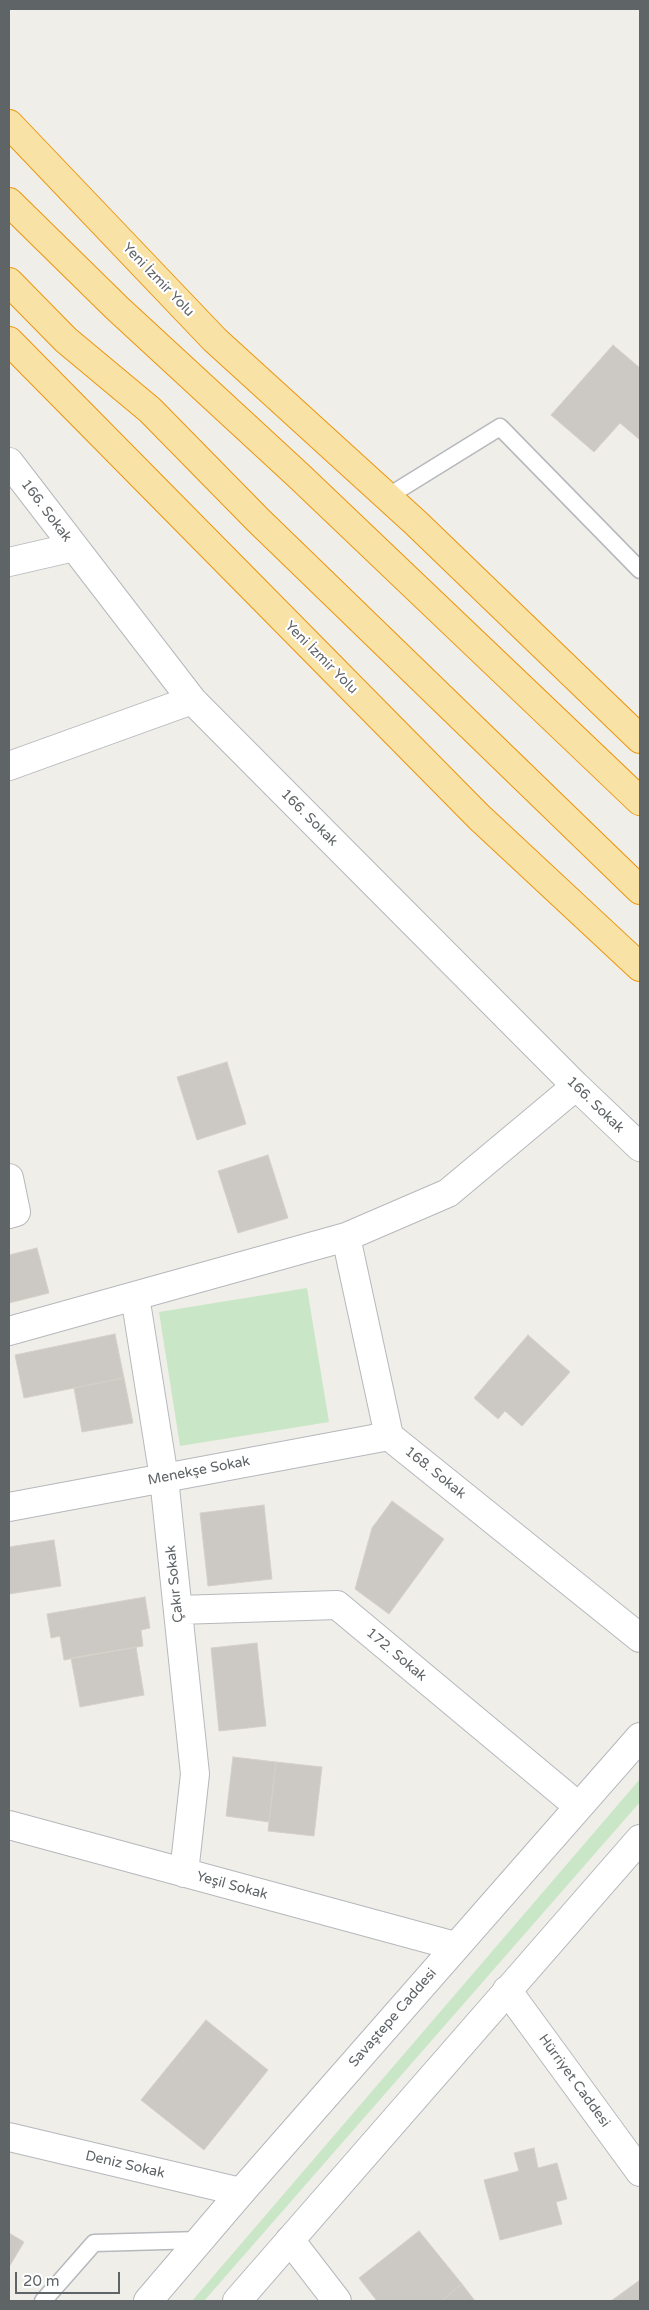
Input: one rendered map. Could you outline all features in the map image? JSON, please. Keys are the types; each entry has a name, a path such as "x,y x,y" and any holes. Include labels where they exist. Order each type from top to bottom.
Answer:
{"highway":[{"name":"Yeni İzmir Yolu","path":"9,124 215,340 387,497 640,739"},
{"path":"9,202 117,308 181,365 640,801"},
{"path":"9,282 66,340 150,410 258,520 640,890"},
{"name":"Yeni İzmir Yolu","path":"10,343 479,817 640,967"}],"street":[{"name":"166. Sokak","path":"9,462 192,700 640,1148"},
{"path":"9,562 74,547"},
{"path":"9,766 192,700"},
{"path":"9,1330 346,1237 448,1193 576,1086"},
{"path":"9,1178 16,1212 9,1214"},
{"path":"346,1237 389,1436"},
{"name":"Çakır Sokak","path":"135,1296 164,1478 195,1774 184,1873"},
{"name":"Menekşe Sokak","path":"9,1506 389,1436"},
{"name":"168. Sokak","path":"389,1436 640,1638"},
{"name":"172. Sokak","path":"178,1610 336,1605 578,1806"},
{"name":"Savaştepe Caddesi","path":"148,2301 240,2192 640,1737"},
{"name":"Yeşil Sokak","path":"9,1825 456,1946"},
{"path":"237,2301 640,1839"},
{"name":"Hürriyet Caddesi","path":"507,1990 640,2172"},
{"name":"Deniz Sokak","path":"9,2137 240,2192"},
{"path":"290,2240 337,2301"}],"lane":[{"path":"387,497 500,427 640,570"},
{"path":"43,2301 94,2243 200,2240"}],"green space":[{"path":"307,1288 329,1422 180,1446 159,1312"},
{"path":"640,1779 640,1802 204,2301 192,2301"}],"building":[{"path":"613,345 640,368 640,440 620,423 594,452 551,415"},
{"path":"227,1062 246,1124 197,1140 177,1077"},
{"path":"268,1155 288,1218 238,1233 218,1171"},
{"path":"37,1248 49,1293 9,1303 9,1255"},
{"path":"115,1334 124,1378 24,1398 15,1355"},
{"path":"528,1335 570,1372 522,1426 505,1411 498,1419 474,1398"},
{"path":"124,1378 133,1423 82,1432 74,1388"},
{"path":"392,1501 444,1539 389,1614 355,1589 372,1528"},
{"path":"264,1505 272,1579 208,1586 200,1513"},
{"path":"54,1540 61,1586 9,1594 9,1547"},
{"path":"145,1597 150,1628 141,1630 143,1646 64,1660 60,1636 51,1638 47,1614"},
{"path":"257,1643 266,1726 219,1731 211,1648"},
{"path":"136,1647 144,1695 80,1707 71,1658"},
{"path":"233,1757 276,1762 269,1822 226,1816"},
{"path":"276,1762 322,1767 314,1836 268,1831"},
{"path":"206,2020 268,2070 204,2150 141,2100"},
{"path":"534,2148 538,2168 557,2163 567,2199 556,2202 562,2224 500,2240 484,2180 519,2171 514,2153"},
{"path":"419,2231 462,2284 441,2301 377,2301 359,2278"},
{"path":"9,2233 24,2242 9,2267"},
{"path":"640,2280 640,2301 611,2301"},
{"path":"462,2284 475,2301 441,2301"}]}
